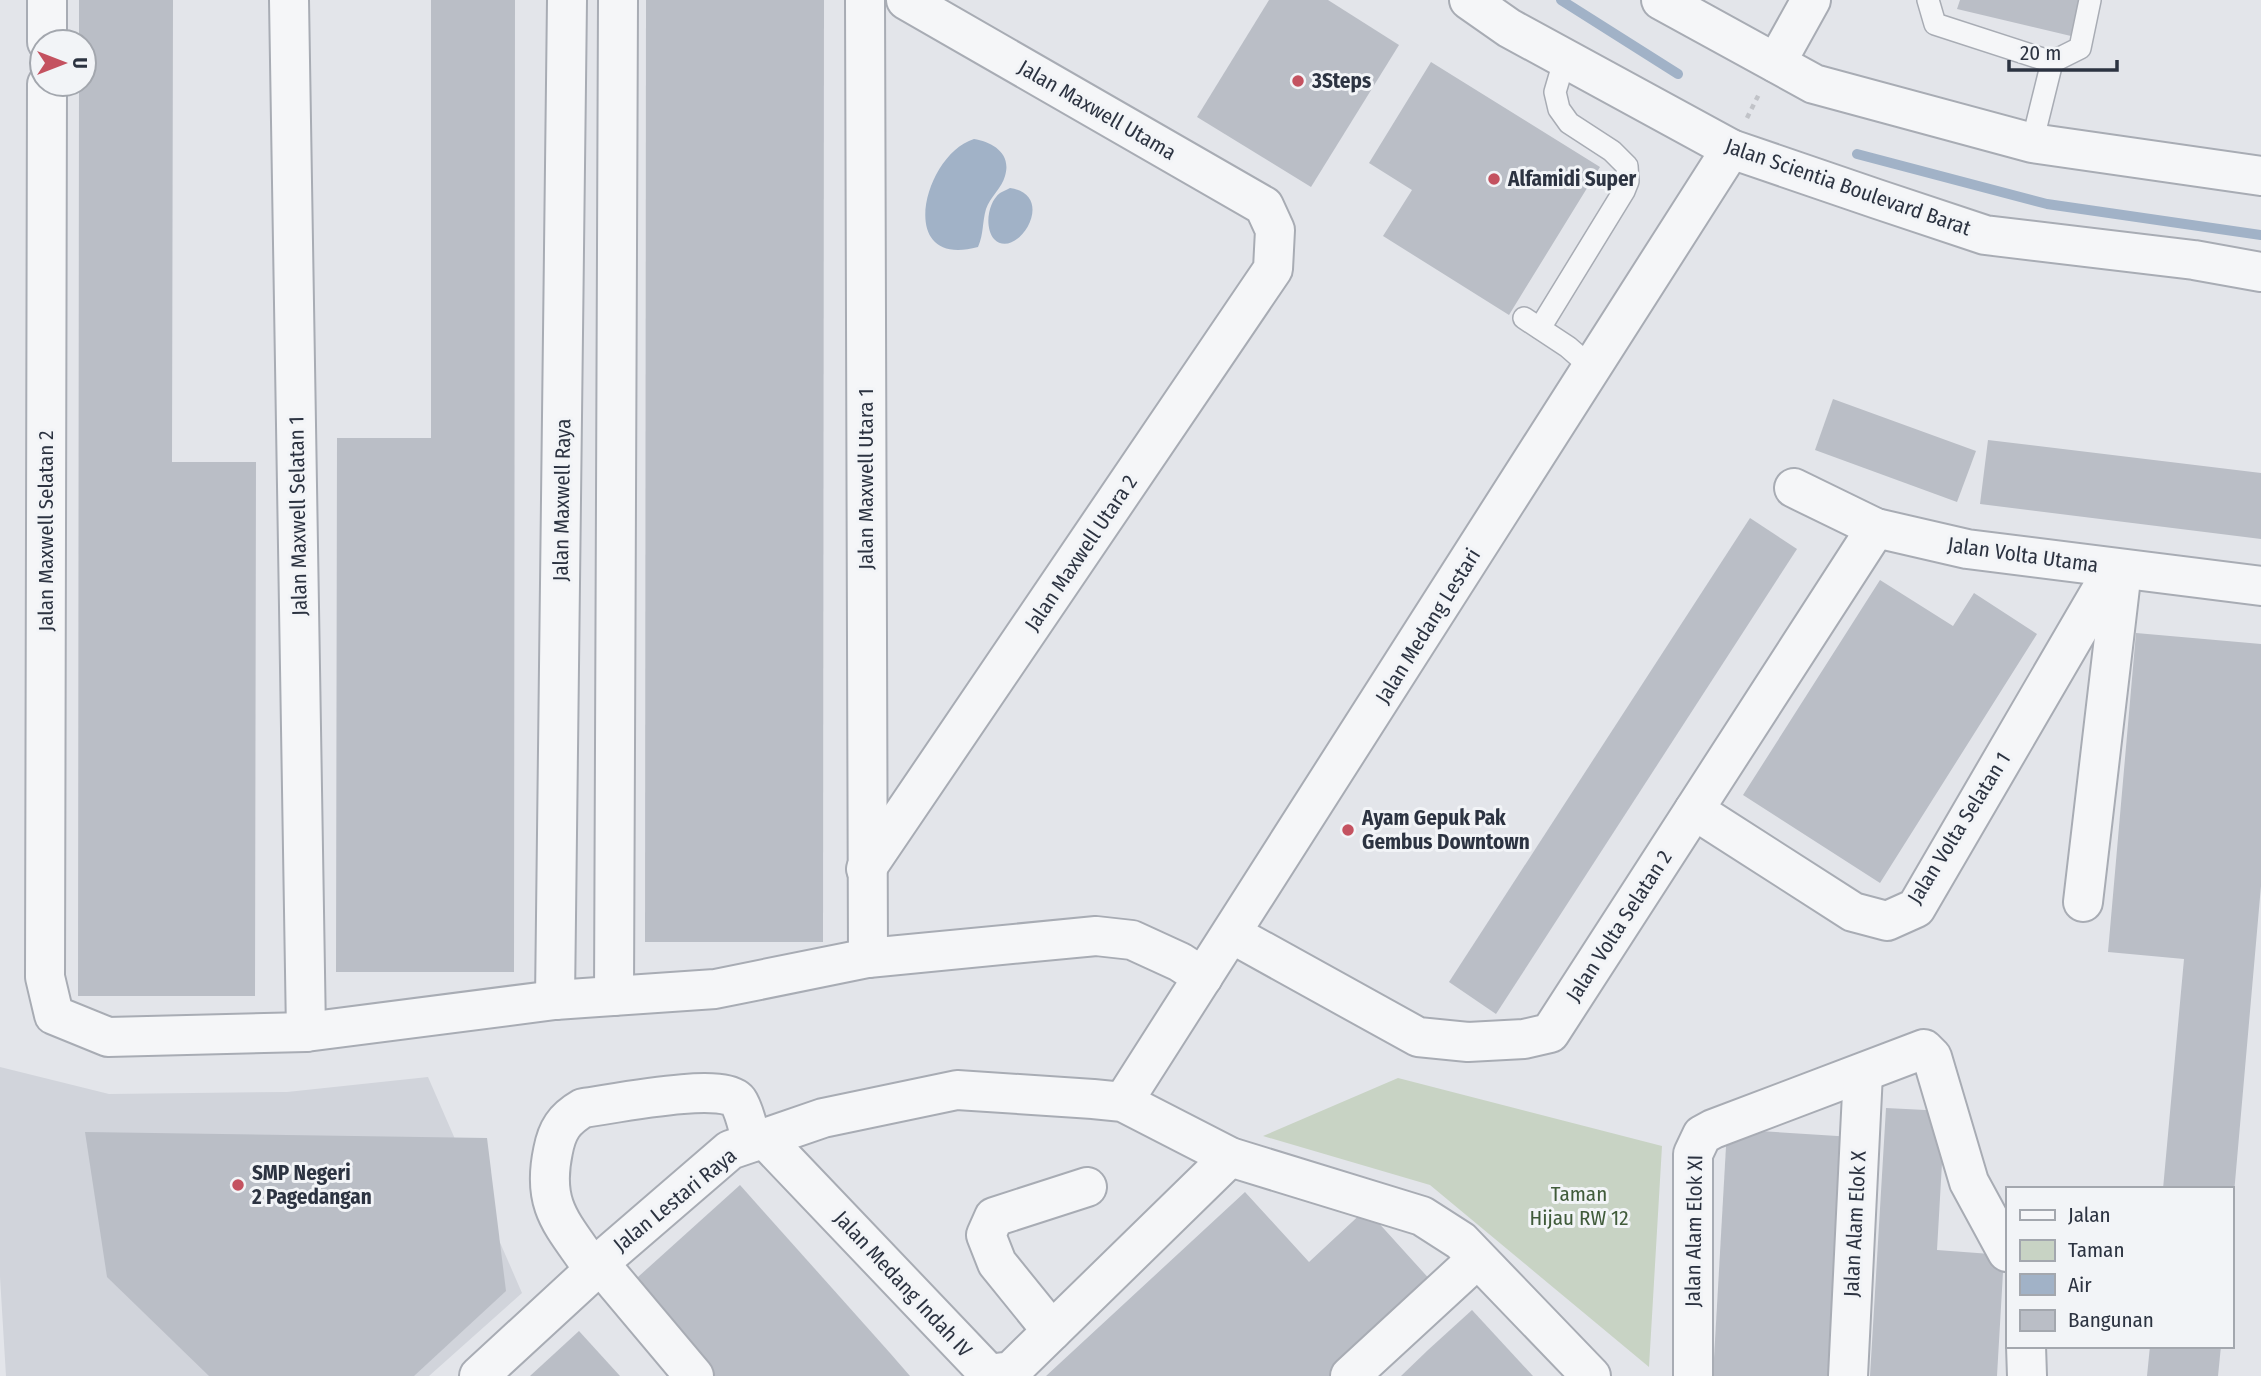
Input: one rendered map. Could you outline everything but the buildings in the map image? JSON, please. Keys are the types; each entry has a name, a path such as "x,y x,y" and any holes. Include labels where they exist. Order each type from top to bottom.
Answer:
{"street":[{"path":"47,0 47,28"},
{"name":"Jalan Maxwell Selatan 1","path":"289,0 306,1032"},
{"name":"Jalan Maxwell Raya","path":"555,1000 567,0"},
{"path":"614,996 618,0"},
{"name":"Jalan Maxwell Utara 1","path":"865,0 868,958"},
{"name":"Jalan Maxwell Utama","path":"906,0 1264,206 1275,230"},
{"name":"Jalan Scientia Boulevard Barat","path":"1469,0 1509,28 1731,149 1985,234 2194,260 2261,272"},
{"path":"1661,0 1814,84 2032,143 2261,176"},
{"path":"1776,63 1811,0"},
{"name":"Jalan Maxwell Selatan 2","path":"47,98 45,977 54,1015 108,1037 306,1032"},
{"name":"Jalan Medang Lestari","path":"1123,1102 1731,149"},
{"path":"565,229 617,230"},
{"name":"Jalan Maxwell Utara 2","path":"866,869 1273,269 1275,230"},
{"name":"Jalan Volta Utama","path":"1794,488 1876,528 1967,549 2261,586"},
{"name":"Jalan Volta Selatan 2","path":"1231,934 1418,1037 1468,1042 1524,1039 1550,1033 1876,528"},
{"path":"2082,902 2118,569"},
{"name":"Jalan Volta Selatan 1","path":"1694,810 1853,912 1887,921 1916,908 2118,569"},
{"path":"561,608 616,610"},
{"path":"306,1032 555,1000 715,989 868,958 1096,936 1132,940 1180,962 1203,977"},
{"name":"Jalan Alam Elok XI","path":"1693,1376 1693,1154 1702,1135 1713,1129 1924,1049 1929,1052 1969,1182 2006,1250"},
{"name":"Jalan Alam Elok X","path":"1847,1376 1863,1073"},
{"name":"Jalan Lestari Raya","path":"479,1376 596,1267 730,1150 822,1118 957,1090 1123,1102"},
{"path":"694,1376 596,1267 557,1216 551,1199 548,1175 554,1145 569,1116 583,1108 697,1091 731,1096 737,1101 758,1140"},
{"path":"1123,1102 1230,1157 1422,1216 1461,1241 1591,1376"},
{"name":"Jalan Medang Indah IV","path":"758,1140 989,1374 1011,1371 1230,1157"},
{"path":"1052,1331 997,1264 986,1235 994,1217 1087,1187"},
{"path":"1350,1376 1477,1259"},
{"path":"2026,1348 2027,1376"}],"lane":[{"path":"1928,0 1935,24 2052,62 2080,48 2090,0"},
{"path":"1564,58 1555,92 1559,109 1569,122 1612,151 1627,166 1628,181 1624,191 1532,323 1568,347 1592,368"},
{"path":"2032,143 2052,62"}],"path":[{"path":"1731,149 1776,63"}],"shaded area":[{"name":"SMP Negeri 2 Pagedangan","path":"0,1067 109,1094 287,1092 428,1077 522,1293 429,1376 6,1376 0,1277"}],"green space":[{"name":"Taman Hijau RW 12","path":"1398,1078 1662,1146 1649,1367 1430,1185 1263,1136"}],"water":[{"path":"974,139 999,150 1006,161 1005,176 986,209 978,247 952,250 935,242 927,227 926,207 931,186 942,165 956,149"},
{"path":"1010,188 1024,193 1031,202 1032,213 1029,225 1022,235 1013,242 1003,244 994,239 988,222 990,208 996,197"}],"waterway":[{"path":"1561,0 1678,74"},
{"path":"1857,154 2047,204 2261,235"}],"place":[{"name":"3Steps","path":"1298,81"},
{"name":"Alfamidi Super","path":"1494,179"},
{"name":"Ayam Gepuk Pak Gembus Downtown","path":"1348,830"},
{"name":"SMP Negeri 2 Pagedangan","path":"238,1185"}]}
